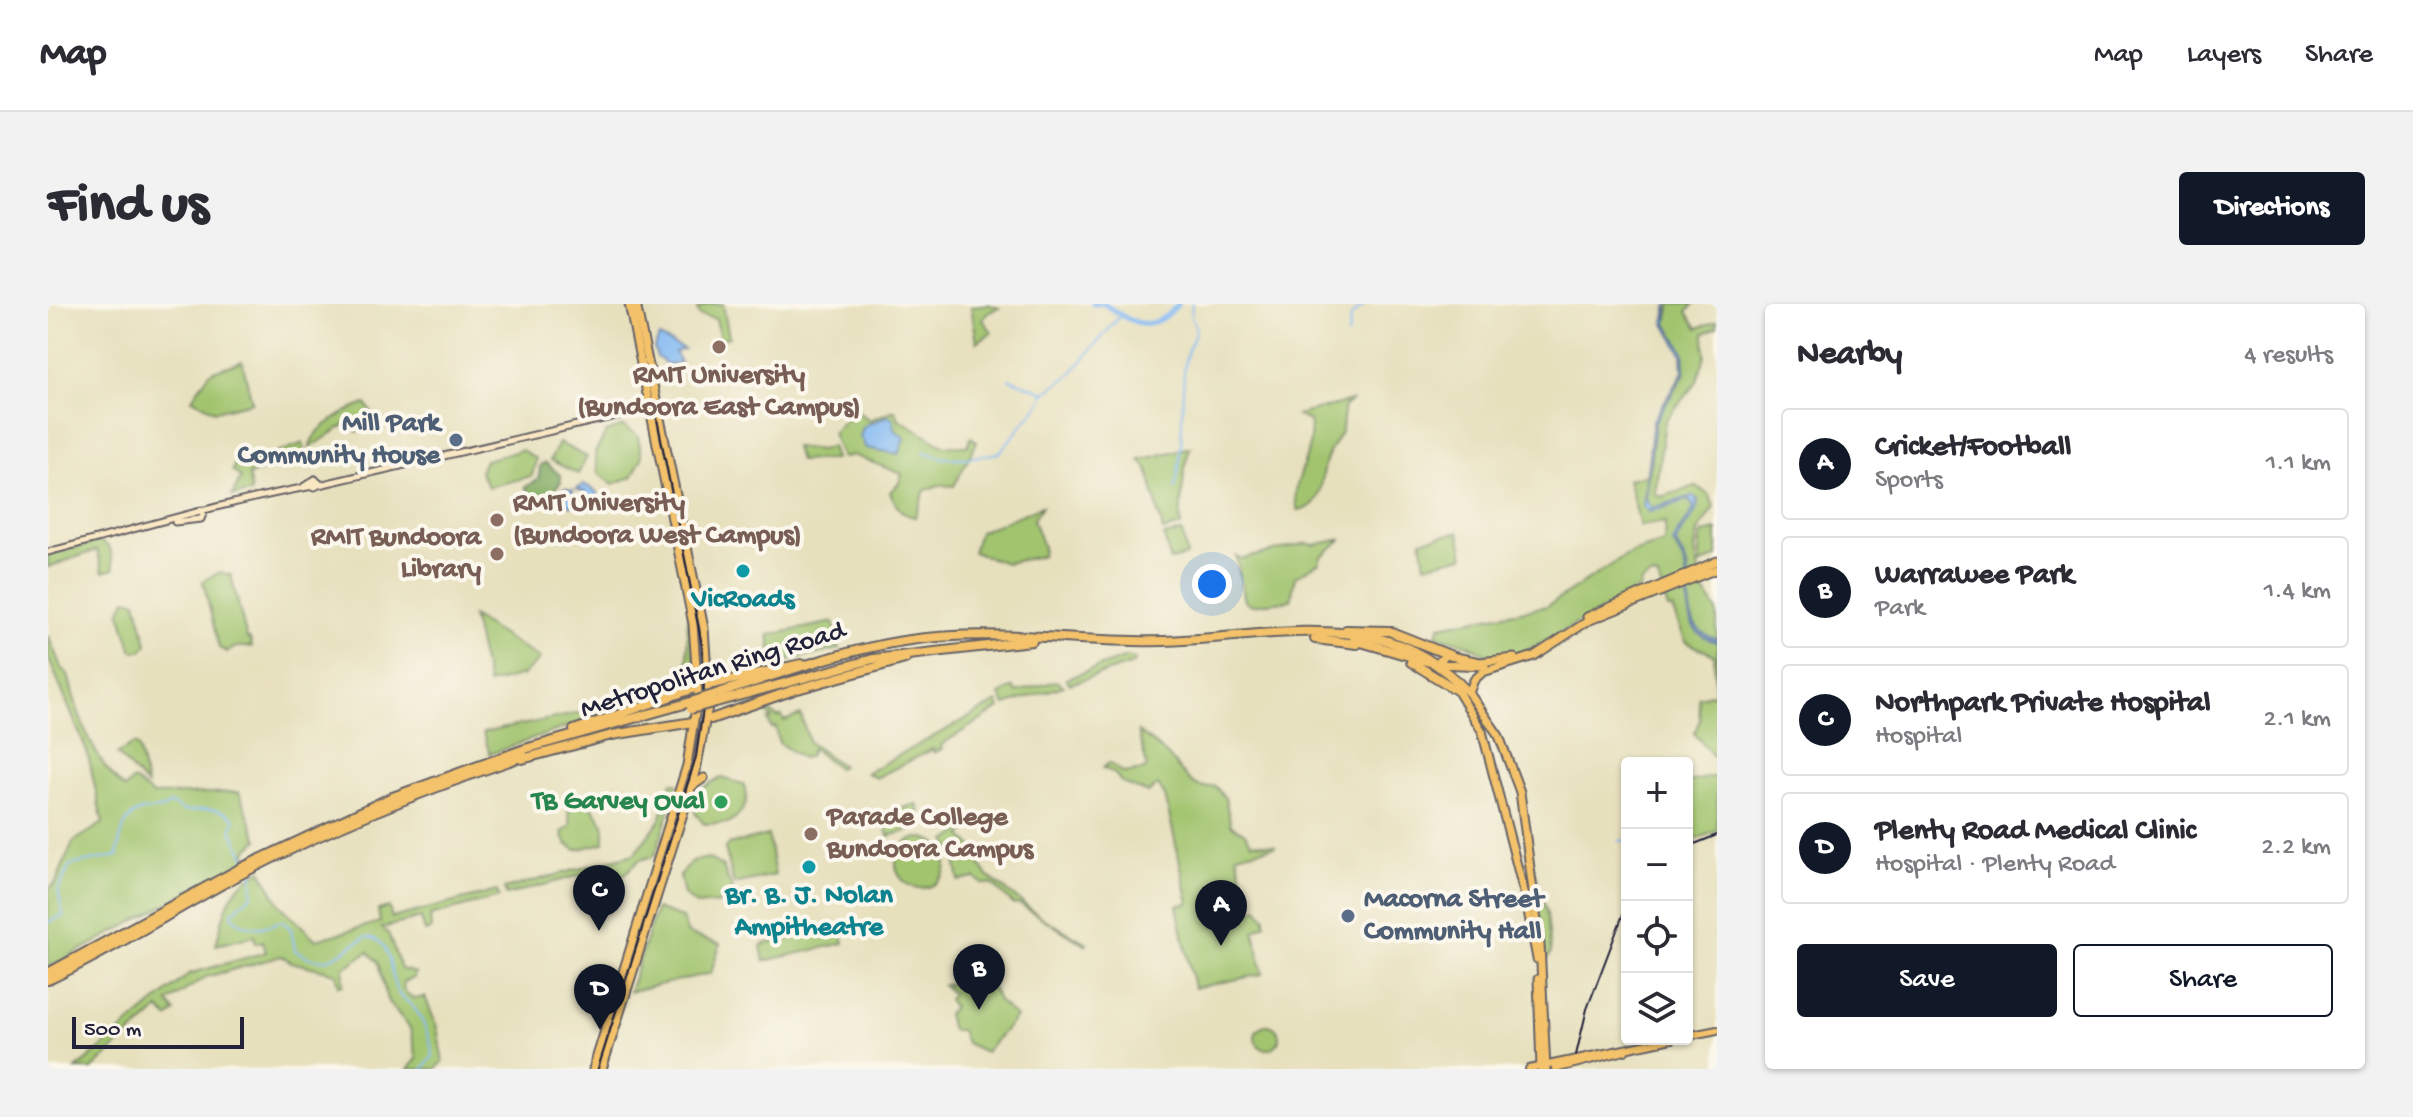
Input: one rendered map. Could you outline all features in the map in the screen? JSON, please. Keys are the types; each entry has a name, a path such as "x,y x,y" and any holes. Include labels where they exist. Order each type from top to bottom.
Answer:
{"highway":[{"path":"593,1069 664,854 697,769 709,723 714,682 682,523 629,304"},
{"path":"602,1069 664,854 693,738 696,684 694,627 653,421 636,304"},
{"path":"672,520 682,523"},
{"path":"1544,1067 1546,1045 1540,967 1520,792 1499,736 1469,693 1480,673 1539,654 1588,621 1715,566"},
{"path":"1298,634 1381,630 1452,656 1485,662 1523,656 1588,616 1657,591"},
{"name":"Metropolitan Ring Road","path":"716,698 860,650 948,637 1164,641 1298,634 1378,639 1417,652 1469,693"},
{"path":"1314,639 1387,651 1425,668 1458,691"},
{"name":"Metropolitan Ring Road","path":"48,973 258,862 390,798 491,764 525,749 864,661 1020,642 1152,644 1314,639 1367,643 1436,664 1473,667 1514,662"},
{"path":"525,749 696,684 860,650"},
{"path":"508,761 612,735 709,723 751,705 930,652"},
{"path":"1452,656 1442,656 1436,664 1437,673 1458,691 1480,726 1526,900 1540,967"},
{"name":"Metropolitan Ring Road","path":"491,764 691,705"},
{"path":"691,787 704,777 699,776 697,769"},
{"name":"Metropolitan Ring Road","path":"48,980 243,870"},
{"path":"1542,994 1541,1055 1544,1067"}],"main road":[{"path":"613,417 633,408 651,405"},
{"path":"48,552 316,483 613,417 651,405"},
{"path":"162,523 196,519 199,512"},
{"path":"1693,1035 1717,1030"},
{"path":"1546,1045 1558,1067"},
{"path":"1527,1069 1558,1067 1644,1045"},
{"path":"1527,1069 1541,1055"}],"green space":[{"path":"708,304 723,304 729,337 720,339 716,319 699,315 697,309"},
{"path":"988,304 999,308 987,313 983,320 992,332 977,342 971,306"},
{"path":"1671,304 1694,304 1687,312 1698,328 1717,321 1717,327 1704,333 1705,356 1697,381 1665,421 1655,493 1660,497 1697,486 1710,496 1714,507 1698,532 1695,550 1702,588 1717,611 1717,761 1694,733 1700,720 1698,697 1715,693 1714,655 1686,642 1672,609 1668,609 1658,578 1653,576 1641,582 1640,588 1626,597 1517,656 1496,659 1469,645 1436,635 1440,626 1547,606 1629,554 1664,543 1665,522 1640,526 1628,479 1649,474 1655,421 1685,373 1684,352 1667,323"},
{"path":"242,361 252,402 215,411 192,399 210,372"},
{"path":"1351,401 1343,409 1342,428 1329,452 1317,499 1307,508 1298,510 1296,490 1310,433 1309,421 1297,415"},
{"path":"366,404 376,418 357,432 352,420 310,448 323,427"},
{"path":"856,409 869,420 895,410 899,419 945,446 968,446 971,437 977,442 954,486 939,485 925,490 915,517 910,516 899,509 890,492 899,483 902,474 853,455 842,458 832,433"},
{"path":"623,426 638,436 642,458 632,477 613,484 598,473 595,453 606,432"},
{"path":"303,443 305,452 249,475 251,493 232,496 241,478 232,470 236,462 242,466"},
{"path":"559,443 587,457 578,474 550,460"},
{"path":"831,446 835,459 799,461 795,447 821,450"},
{"path":"1191,447 1183,484 1181,526 1163,531 1148,469 1140,460"},
{"path":"522,450 536,459 532,476 488,487 480,472 485,460"},
{"path":"546,463 560,475 561,482 551,493 532,499 525,487 539,479 540,465"},
{"path":"1042,506 1033,520 1043,547 1042,556 1006,563 973,552 979,532"},
{"path":"1717,530 1717,557 1700,565 1700,537"},
{"path":"1182,532 1187,556 1170,560 1164,536"},
{"path":"1459,532 1464,556 1425,565 1421,540"},
{"path":"1342,539 1320,558 1320,562 1295,577 1291,600 1252,605 1245,601 1236,556 1242,559 1307,543 1314,545"},
{"path":"101,541 110,548 114,569 103,572 97,550 48,567 48,555"},
{"path":"220,572 231,575 247,639 250,639 252,647 236,647 227,652 219,648 203,581"},
{"path":"126,599 136,601 147,644 142,651 132,651 120,612"},
{"path":"688,607 696,676 689,684 490,754 483,733 617,702 667,681 687,667"},
{"path":"472,616 540,659 523,675 488,684"},
{"path":"834,622 840,649 774,663 769,635"},
{"path":"48,636 62,669 68,674 76,705 95,751 125,789 133,780 153,795 239,792 258,840 245,852 249,859 48,968 48,890 56,882 73,842 103,823 87,751 48,657"},
{"path":"1126,657 1135,659 1133,664 1070,684 1066,679"},
{"path":"1056,681 1064,686 1005,705 1000,695 1013,687 1016,692"},
{"path":"997,702 1000,708 941,745 942,749 934,753 933,749 876,778 866,773"},
{"path":"766,708 777,717 782,716 784,721 801,715 809,742 842,766 838,768 812,748 809,756 802,758 779,743 776,727 772,728 768,720 772,718 762,710"},
{"path":"1138,732 1164,752 1192,782 1198,786 1215,786 1225,798 1231,825 1244,832 1251,842 1276,846 1237,855 1250,912 1258,908 1265,917 1265,924 1254,931 1263,974 1194,988 1177,906 1189,903 1165,796 1158,785 1148,793 1122,783 1114,773 1103,768 1109,763 1124,773 1144,770 1147,766"},
{"path":"134,744 138,746 147,786 117,754"},
{"path":"1717,776 1717,831 1693,841 1693,829 1693,781"},
{"name":"TB Garvey Oval","path":"722,778 743,784 746,801 738,815 728,823 704,824 695,813 696,800 706,786"},
{"path":"672,782 678,784 655,856 639,860 622,877 592,872 506,895 504,889 634,854 660,820"},
{"path":"588,801 604,824 604,843 576,850 566,843 562,833 571,825 568,811"},
{"path":"917,804 923,827 888,836 882,814"},
{"path":"964,829 966,832 962,836 976,850 979,864 988,876 1042,918 1087,943 1085,945 1019,904 1014,905 992,884 983,884 975,878 959,881 954,854 947,841"},
{"path":"768,835 775,875 734,884 725,848"},
{"path":"921,838 938,846 946,863 938,880 921,888 904,880 896,863 904,846"},
{"path":"708,858 723,867 734,893 720,903 696,905 684,895 680,876 691,862"},
{"path":"1532,861 1547,914 1551,953 1544,965"},
{"path":"261,870 280,905 316,940 380,922 378,910 389,907 392,918 497,891 499,897 430,916 431,930 425,932 421,918 382,928 388,933 401,969 415,973 414,978 403,982 404,991 414,999 425,997 437,1027 443,1062 436,1069 408,1069 417,1059 410,1028 387,1000 378,962 368,952 344,968 343,985 339,986 336,973 291,962 282,956 206,977 168,1002 175,1012 168,1018 159,1009 92,1069 76,1069 189,974 266,952 263,941 256,943 254,936 216,945 229,901 249,877"},
{"path":"656,909 682,918 688,934 720,944 711,973 629,992"},
{"path":"828,930 841,931 844,943 764,961 761,946 764,944"},
{"path":"965,964 978,977 988,977 998,1001 1016,1017 985,1052 966,1043 961,1030 951,1030 947,1014 953,1007 948,999 952,994 943,985 950,984 967,972"},
{"path":"1267,1025 1275,1029 1279,1037 1275,1045 1267,1049 1259,1045 1255,1037 1259,1029"}],"water":[{"path":"1668,304 1667,323 1684,352 1685,372 1655,421 1645,497 1651,508 1693,496 1698,500 1695,513 1676,544 1686,564 1693,620 1697,628 1717,639 1717,642 1705,637 1691,622 1685,567 1673,543 1694,506 1688,500 1649,512 1643,506 1653,420 1683,372 1682,354 1664,322"},
{"path":"659,337 684,349 675,352 680,363 668,365 657,357 654,348"},
{"path":"887,416 893,418 895,430 905,438 899,454 866,448 860,436 864,426"},
{"path":"584,484 597,492 598,497 591,505 567,505 560,495 564,488 573,490 572,497 582,499 585,492 576,489"}],"waterway":[{"path":"1093,304 1099,304"},
{"path":"1104,304 1124,317 1141,323 1159,320 1178,304"},
{"path":"1175,488 1180,457 1185,363 1196,328 1191,316 1192,304"},
{"path":"1348,336 1351,317 1365,304"},
{"path":"924,452 943,458 999,453 1041,402 1045,392 1069,376 1119,317"},
{"path":"1009,379 1045,392"},
{"path":"48,922 63,916 58,890 70,865 117,856 124,827 138,812 161,809 170,804 187,811 212,809 227,813 235,819 231,830 247,860"},
{"path":"253,872 252,895 232,912 234,919 241,923 257,928 282,921 291,929 295,950 316,960 334,957 366,937 381,944 389,958 397,991 415,1009 429,1038 433,1056 423,1069"}],"tram line":[{"path":"598,1069 696,757 704,702 703,650 656,413"}],"railway":[{"path":"1693,845 1717,835"},
{"path":"1576,1055 1587,1009 1621,920"}],"place":[{"name":"RMIT University (Bundoora East Campus)","path":"719,347"},
{"name":"Mill Park Community House","path":"456,440"},
{"name":"RMIT University (Bundoora West Campus)","path":"497,520"},
{"name":"RMIT Bundoora Library","path":"497,554"},
{"name":"VicRoads","path":"743,571"},
{"name":"TB Garvey Oval","path":"721,802"},
{"name":"Parade College Bundoora Campus","path":"811,834"},
{"name":"Br. B. J. Nolan Ampitheatre","path":"809,867"},
{"name":"Macorna Street Community Hall","path":"1348,916"},
{"name":"Northpark Private Hospital","path":"599,931"},
{"name":"Cricket/Football","path":"1221,946"},
{"name":"Warrawee Park","path":"979,1010"},
{"name":"Plenty Road Medical Clinic","path":"600,1030"}]}
